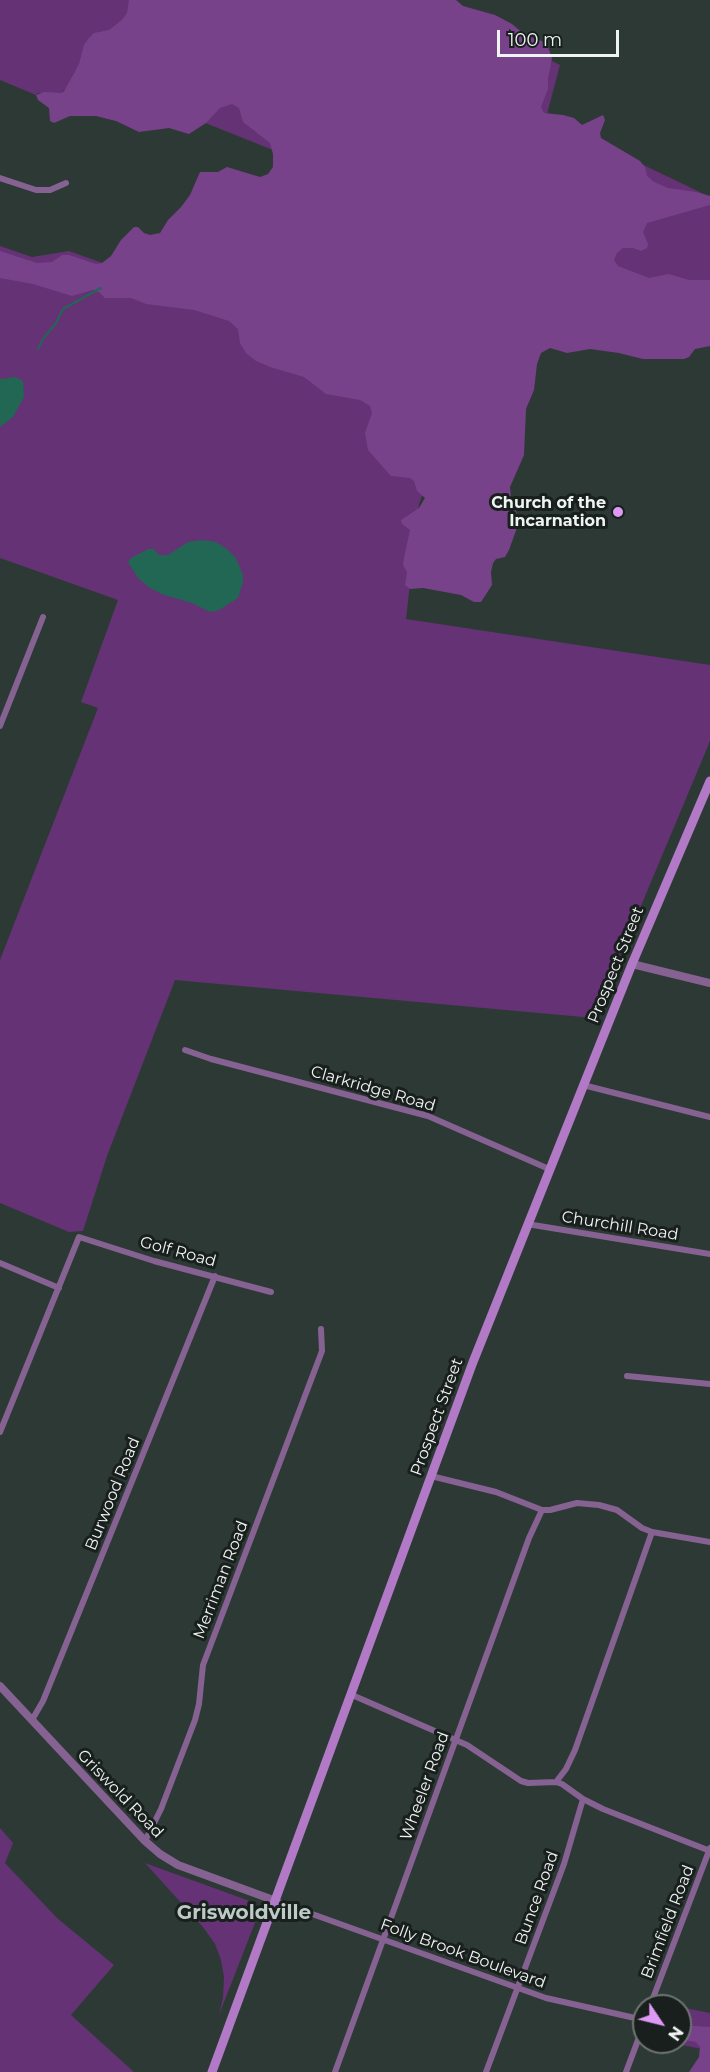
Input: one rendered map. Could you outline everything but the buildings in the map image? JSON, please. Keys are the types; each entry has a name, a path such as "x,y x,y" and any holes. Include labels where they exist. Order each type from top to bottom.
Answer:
{"main road":[{"name":"Prospect Street","path":"212,2072 431,1476 527,1224 632,964 710,781"}],"street":[{"path":"0,177 36,190 50,190 66,183"},
{"path":"0,726 43,617"},
{"path":"632,964 710,983"},
{"name":"Clarkridge Road","path":"185,1050 210,1059 428,1116 549,1169"},
{"path":"583,1085 710,1117"},
{"name":"Churchill Road","path":"527,1224 710,1254"},
{"name":"Golf Road","path":"59,1288 79,1237 154,1262 271,1292"},
{"path":"0,1263 59,1288 3,1414 0,1432"},
{"name":"Burwood Road","path":"32,1719 48,1690 215,1276"},
{"name":"Merriman Road","path":"145,1841 161,1809 195,1720 204,1665 322,1351 321,1329"},
{"path":"627,1376 710,1384"},
{"path":"431,1476 496,1492 542,1510 577,1503 599,1505 617,1510 642,1528 652,1532 710,1542"},
{"name":"Wheeler Road","path":"335,2072 529,1538 542,1510"},
{"path":"555,1782 566,1769 575,1750 652,1532"},
{"name":"Griswold Road","path":"0,1686 145,1841 160,1854 178,1865 276,1901"},
{"path":"352,1695 486,1756 506,1773 521,1781 562,1784 583,1798 622,1817 710,1850"},
{"name":"Bunce Road","path":"486,2072 564,1864 583,1798"},
{"name":"Brimfield Road","path":"655,1994 710,1850"},
{"name":"Folly Brook Boulevard","path":"276,1901 518,1989 570,2005 632,2019"},
{"path":"626,2072 632,2054"}],"shaded area":[{"path":"0,0 428,0 560,65 546,118 710,197 710,298 473,358 419,504 406,619 710,665 710,740 594,1018 175,980 107,1156 83,1231 69,1232 0,1203 0,960 98,708 81,702 118,600 0,558 0,246 32,257 69,251 244,314 298,160 75,71 61,93 38,93 36,95 0,80"},
{"path":"129,0 456,0 463,6 495,15 512,24 525,35 542,41 548,47 552,58 548,89 541,107 544,113 574,118 582,125 603,115 605,120 600,133 601,138 640,161 645,167 647,176 654,182 668,188 710,196 710,205 647,223 643,232 648,244 647,248 641,251 623,248 614,260 618,266 649,278 669,274 689,280 710,280 710,346 695,349 689,357 684,359 643,359 590,349 567,353 550,348 541,353 537,364 534,390 526,409 524,455 510,487 518,525 505,557 496,559 493,563 492,585 481,602 474,602 461,595 423,588 410,589 405,585 407,572 403,565 410,530 402,524 401,520 419,508 425,498 417,491 414,481 410,478 391,476 368,450 365,433 372,413 370,406 360,400 326,394 304,377 256,361 246,353 240,343 238,329 229,321 194,310 146,304 131,298 105,298 93,290 72,296 33,284 0,278 0,251 37,263 52,262 62,255 69,255 96,264 102,263 111,256 121,240 134,227 150,235 160,233 190,195 200,172 218,172 227,167 260,177 268,174 273,167 270,143 243,122 239,108 232,104 220,108 206,123 189,134 169,128 139,132 116,121 96,116 70,116 54,123 50,121 49,108 38,100 36,95 44,92 61,93 64,91 79,64 84,45 89,38 94,33 109,30 122,20 127,13"},
{"path":"15,377 23,381 24,397 13,417 0,427 0,379"},
{"path":"202,540 216,542 227,549 236,558 243,575 238,598 219,610 210,612 150,588 138,578 128,562 148,549 154,549 159,555 168,555 188,542"},
{"path":"0,1828 13,1843 5,1863 57,1918 114,1965 71,2015 134,2072 0,2072"},
{"path":"145,1863 247,1900 257,1908 258,1915 219,2015 224,1977 215,1944 203,1927"},
{"path":"692,2009 710,2013 710,2031 702,2049 692,2047"},
{"path":"692,2026 710,2027 710,2072 689,2072 699,2057 700,2047 692,2041"}],"waterway":[{"path":"38,349 63,309 101,288"}],"place":[{"name":"Church of the Incarnation","path":"618,512"}],"district":[{"name":"Griswoldville","path":"244,1913"}]}
